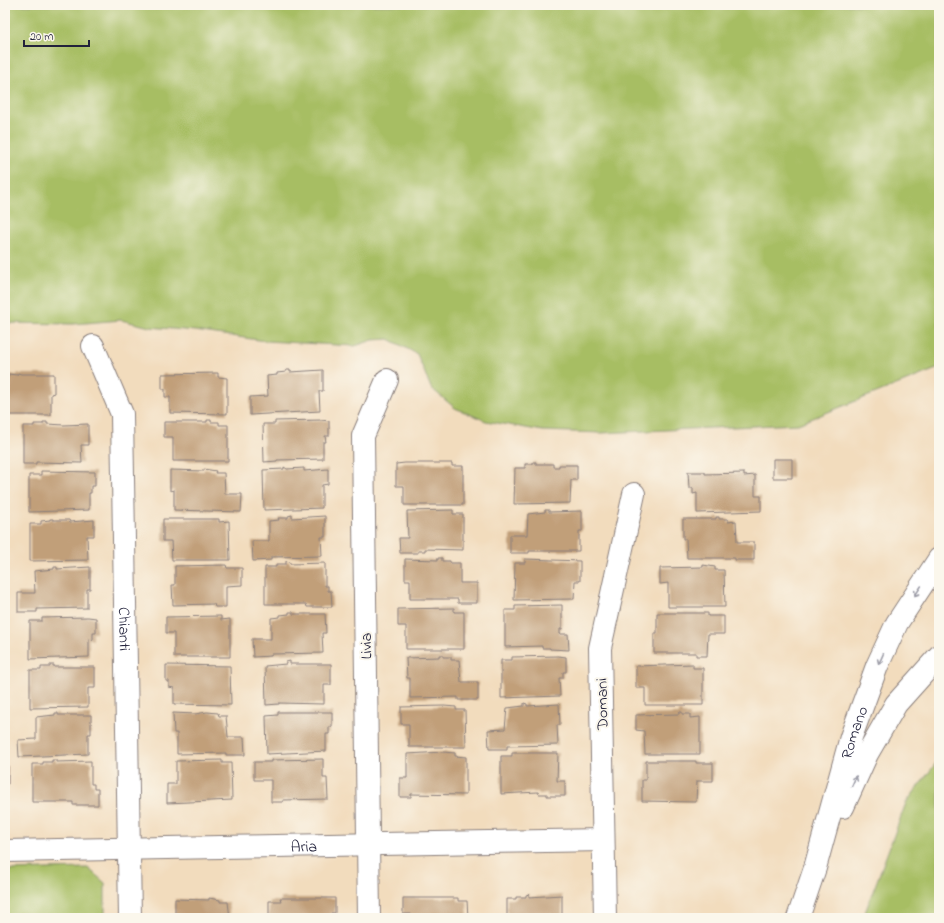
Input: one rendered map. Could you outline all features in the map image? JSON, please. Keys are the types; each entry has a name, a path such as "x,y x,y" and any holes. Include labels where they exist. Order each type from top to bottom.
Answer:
{"street":[{"name":"Chianti","path":"93,346 122,414 127,849 130,918"},
{"name":"Livia","path":"369,918 363,436 387,380"},
{"name":"Domani","path":"605,918 600,648 634,494"},
{"name":"Romano","path":"798,918 815,868 851,737 877,666 897,623 939,559"},
{"path":"815,868 867,754 881,729 896,704 939,656"},
{"name":"Aria","path":"5,851 604,840"}],"green space":[{"path":"5,5 939,5 939,368 798,424 602,433 543,431 486,421 455,408 431,388 417,354 389,339 373,340 355,346 266,341 195,331 150,327 121,320 73,324 5,323"},
{"path":"939,759 939,918 863,918 906,803"},
{"path":"88,868 105,883 105,918 5,918 5,870"}],"building":[{"path":"286,370 290,370 290,372 323,370 323,391 319,391 320,411 250,415 250,397 268,396 267,376 277,375 277,373 286,372"},
{"path":"18,373 54,374 54,393 51,394 51,415 5,415 5,376 9,376 8,374 17,375"},
{"path":"218,373 218,377 227,378 227,414 170,413 170,397 165,397 165,389 162,389 162,374"},
{"path":"207,420 211,420 211,422 219,422 219,425 228,425 228,461 173,461 173,437 164,437 164,422 207,422"},
{"path":"275,421 329,421 329,436 325,436 326,442 323,442 323,459 277,460 264,462 263,424 275,424"},
{"path":"43,422 47,422 47,424 64,425 88,424 88,445 81,445 82,463 36,462 36,464 23,464 23,426 34,426 34,424 43,424"},
{"path":"773,459 792,459 792,478 773,478"},
{"path":"533,462 536,462 536,464 553,464 553,467 559,467 559,465 577,465 577,480 571,480 570,503 514,504 515,468 525,468 525,464 533,464"},
{"path":"452,463 452,466 463,466 463,505 404,505 404,486 396,486 396,464"},
{"path":"284,467 287,469 304,468 304,471 328,469 328,484 322,485 322,508 264,510 263,470 284,469"},
{"path":"204,469 216,471 215,473 224,473 225,494 242,494 241,512 174,510 174,490 170,491 170,470 204,471"},
{"path":"41,471 95,472 95,486 91,486 91,493 89,493 89,510 29,512 29,475 41,475"},
{"path":"688,472 705,472 705,474 744,473 744,476 755,475 755,496 761,496 761,511 697,513 697,493 693,494 693,488 689,488"},
{"path":"453,510 453,514 463,514 463,550 425,549 425,551 418,551 418,553 400,553 399,538 408,538 407,511"},
{"path":"545,510 549,510 549,512 582,511 582,531 579,531 579,551 529,551 529,553 510,553 510,535 527,535 528,514 545,512"},
{"path":"292,515 292,518 325,516 325,537 321,537 322,556 271,557 271,560 253,561 252,541 269,541 269,521 279,520 278,518 288,518 288,516"},
{"path":"716,517 719,517 719,519 728,519 728,522 736,521 737,542 754,542 754,560 735,560 735,558 687,558 686,539 683,539 683,519 716,519"},
{"path":"50,519 69,520 70,522 94,520 94,536 87,536 88,560 30,561 30,524 41,524 41,521"},
{"path":"163,519 219,519 219,522 229,521 230,560 172,560 171,541 163,541"},
{"path":"438,558 442,558 442,561 450,561 450,563 460,563 460,583 477,583 477,603 458,603 458,599 410,599 410,580 405,580 405,559 438,560"},
{"path":"525,559 580,561 580,581 575,581 574,599 514,600 515,563 525,563"},
{"path":"286,561 290,562 290,564 325,563 325,586 328,586 328,591 331,591 332,607 307,607 306,604 265,604 265,567 276,567 276,564 286,564"},
{"path":"226,565 227,568 242,568 242,585 226,586 226,607 215,607 214,604 173,605 172,585 175,585 175,566"},
{"path":"703,565 715,567 715,570 724,570 725,607 668,607 668,583 660,584 660,568 703,567"},
{"path":"54,567 57,567 57,569 90,567 90,589 87,589 87,608 37,609 37,612 18,612 18,593 35,593 34,571 54,569"},
{"path":"562,605 562,629 560,629 560,634 568,634 569,650 542,648 542,646 505,647 505,610 515,610 515,606"},
{"path":"454,608 454,612 464,612 464,649 406,649 406,626 398,626 398,609"},
{"path":"289,612 293,612 293,614 325,614 326,633 322,633 323,653 271,654 271,656 253,657 252,639 271,639 271,618 289,614"},
{"path":"657,613 708,613 708,616 724,616 724,634 708,634 707,656 696,656 696,653 654,653 654,633 657,633"},
{"path":"221,616 221,620 230,619 230,657 174,657 174,633 166,633 166,617"},
{"path":"42,618 96,618 96,633 93,633 93,640 89,639 89,657 30,659 30,621 42,621"},
{"path":"5,643 7,643 8,661 5,661"},
{"path":"439,655 443,655 443,657 451,657 451,660 459,660 461,682 478,682 478,700 458,700 458,697 410,698 410,678 407,678 406,658 439,657"},
{"path":"512,657 566,657 566,672 563,672 563,678 559,678 560,696 501,698 501,660 512,660"},
{"path":"290,661 290,664 331,664 331,685 324,685 324,704 279,703 266,705 265,666 286,664 286,662"},
{"path":"693,664 693,668 703,668 703,705 645,705 645,688 636,688 636,666"},
{"path":"50,665 54,665 54,667 95,667 95,688 88,688 88,707 30,708 30,670 41,670 41,667 50,667"},
{"path":"166,665 230,666 231,705 174,704 174,688 169,687 169,681 166,681"},
{"path":"524,703 527,704 527,706 559,704 560,725 557,725 558,745 507,746 507,749 489,749 488,730 505,729 507,708 524,706"},
{"path":"401,707 456,707 456,710 465,710 466,747 409,747 409,724 401,724"},
{"path":"207,712 218,713 219,716 226,716 228,737 244,737 245,755 226,755 226,753 177,754 177,733 174,733 173,713 195,714"},
{"path":"278,712 332,712 332,727 329,727 329,734 326,734 326,751 267,754 266,716 278,715"},
{"path":"679,712 682,712 682,714 690,714 690,718 700,717 700,754 645,754 644,731 636,730 636,715 679,714"},
{"path":"55,713 58,713 58,715 91,715 91,734 88,734 88,754 19,757 18,740 36,739 36,717 55,715"},
{"path":"443,752 455,753 455,756 466,757 466,795 411,794 411,797 400,797 400,778 407,778 407,754"},
{"path":"512,753 558,753 557,781 565,781 565,796 547,796 547,794 539,794 538,792 501,794 501,756 512,756"},
{"path":"323,759 323,778 327,778 328,799 283,800 283,802 271,802 271,780 254,780 254,762 272,762 272,760"},
{"path":"52,760 56,760 56,762 91,761 91,784 94,784 94,789 98,789 98,805 73,805 73,802 32,802 32,764 43,764 43,762 52,762"},
{"path":"222,760 222,763 231,763 232,800 167,803 167,784 176,784 176,761"},
{"path":"646,761 696,761 696,763 713,763 713,781 697,781 696,802 642,801 642,780 646,780"},
{"path":"5,766 8,766 8,784 5,784"},
{"path":"529,894 529,897 562,895 562,916 560,916 560,918 507,918 507,899 526,897 526,895"},
{"path":"209,898 220,900 220,902 228,902 230,918 175,918 175,899 209,900"},
{"path":"280,898 335,898 335,913 331,913 331,918 269,918 269,901 281,901"},
{"path":"403,898 458,898 458,901 467,901 468,918 411,918 411,914 403,914"}]}
